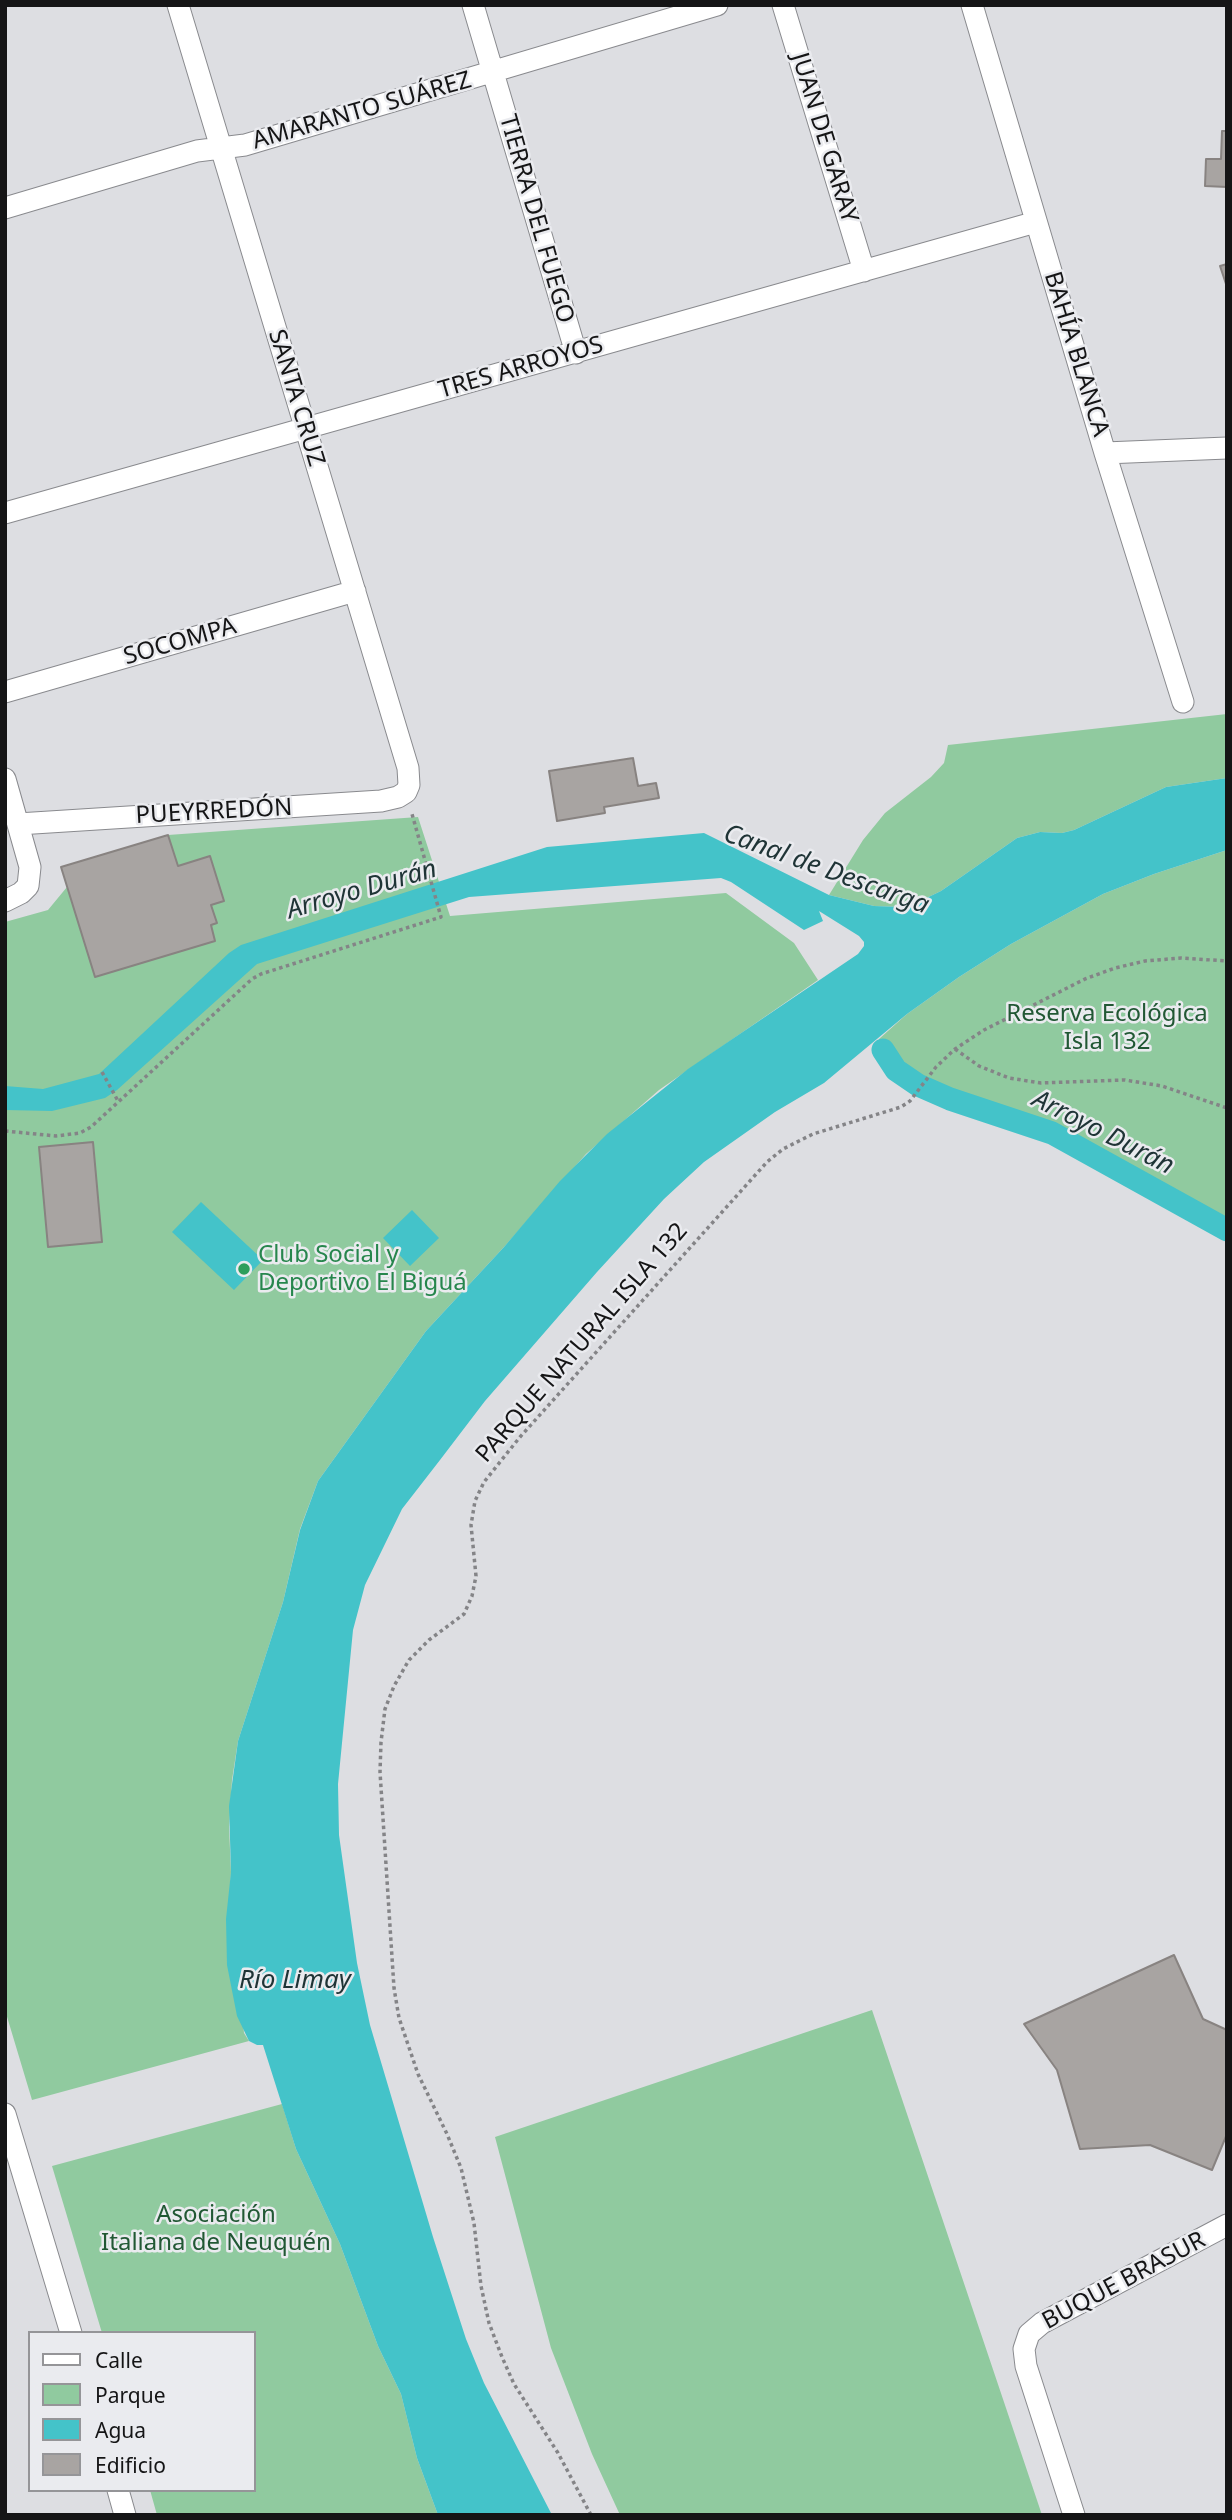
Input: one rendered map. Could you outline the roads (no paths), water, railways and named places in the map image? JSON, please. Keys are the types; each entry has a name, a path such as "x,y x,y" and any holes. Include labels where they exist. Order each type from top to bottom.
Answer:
{"street":[{"name":"SANTA CRUZ","path":"178,5 408,768 410,776 406,792"},
{"name":"TIERRA DEL FUEGO","path":"473,5 576,353"},
{"name":"AMARANTO SUÁREZ","path":"5,208 188,153 245,145 717,5"},
{"name":"JUAN DE GARAY","path":"783,5 864,271"},
{"name":"BAHÍA BLANCA","path":"972,5 1105,453 1183,702"},
{"name":"TRES ARROYOS","path":"5,513 1036,222"},
{"path":"1105,453 1227,448"},
{"name":"SOCOMPA","path":"5,692 355,591"},
{"path":"5,779 30,867 27,886 21,893 5,901"},
{"name":"PUEYRREDÓN","path":"19,824 381,802 406,792"},
{"path":"6,2117 70,2331"},
{"name":"BUQUE BRASUR","path":"1074,2515 1026,2366 1024,2349 1029,2334 1042,2323 1227,2225"},
{"path":"118,2492 124,2515"}],"water":[{"name":"Río Limay","path":"1227,778 1227,850 1103,894 1011,944 907,1014 824,1083 775,1112 704,1162 664,1199 485,1401 402,1509 365,1585 353,1630 338,1784 339,1835 357,1963 370,2025 466,2339 484,2383 552,2515 438,2515 417,2458 401,2394 378,2346 340,2244 296,2149 263,2045 249,2041 237,2016 227,1965 226,1919 231,1872 229,1806 238,1741 283,1602 300,1530 318,1481 426,1331 504,1247 560,1181 607,1134 688,1069 858,954 864,942 859,936 819,911 823,921 804,930 721,878 469,897 257,964 105,1098 52,1111 5,1110 5,1086 43,1089 99,1074 229,953 241,945 547,847 704,833 829,895 874,906 902,907 941,891 1017,838 1040,832 1062,833 1074,830 1166,787"},
{"path":"201,1202 263,1260 234,1290 172,1232"},
{"path":"412,1210 439,1238 410,1266 383,1238"}],"waterway":[{"name":"Arroyo Durán","path":"883,1050 896,1070 918,1085 950,1099 1052,1133 1227,1230"}],"place":[{"name":"Club Social y Deportivo El Biguá","path":"244,1269"}],"water label":[{"name":"Canal de Descarga","path":"826,870"}],"park label":[{"name":"Reserva Ecológica Isla 132","path":"1107,1028"},
{"name":"Asociación Italiana de Neuquén","path":"216,2229"}]}
